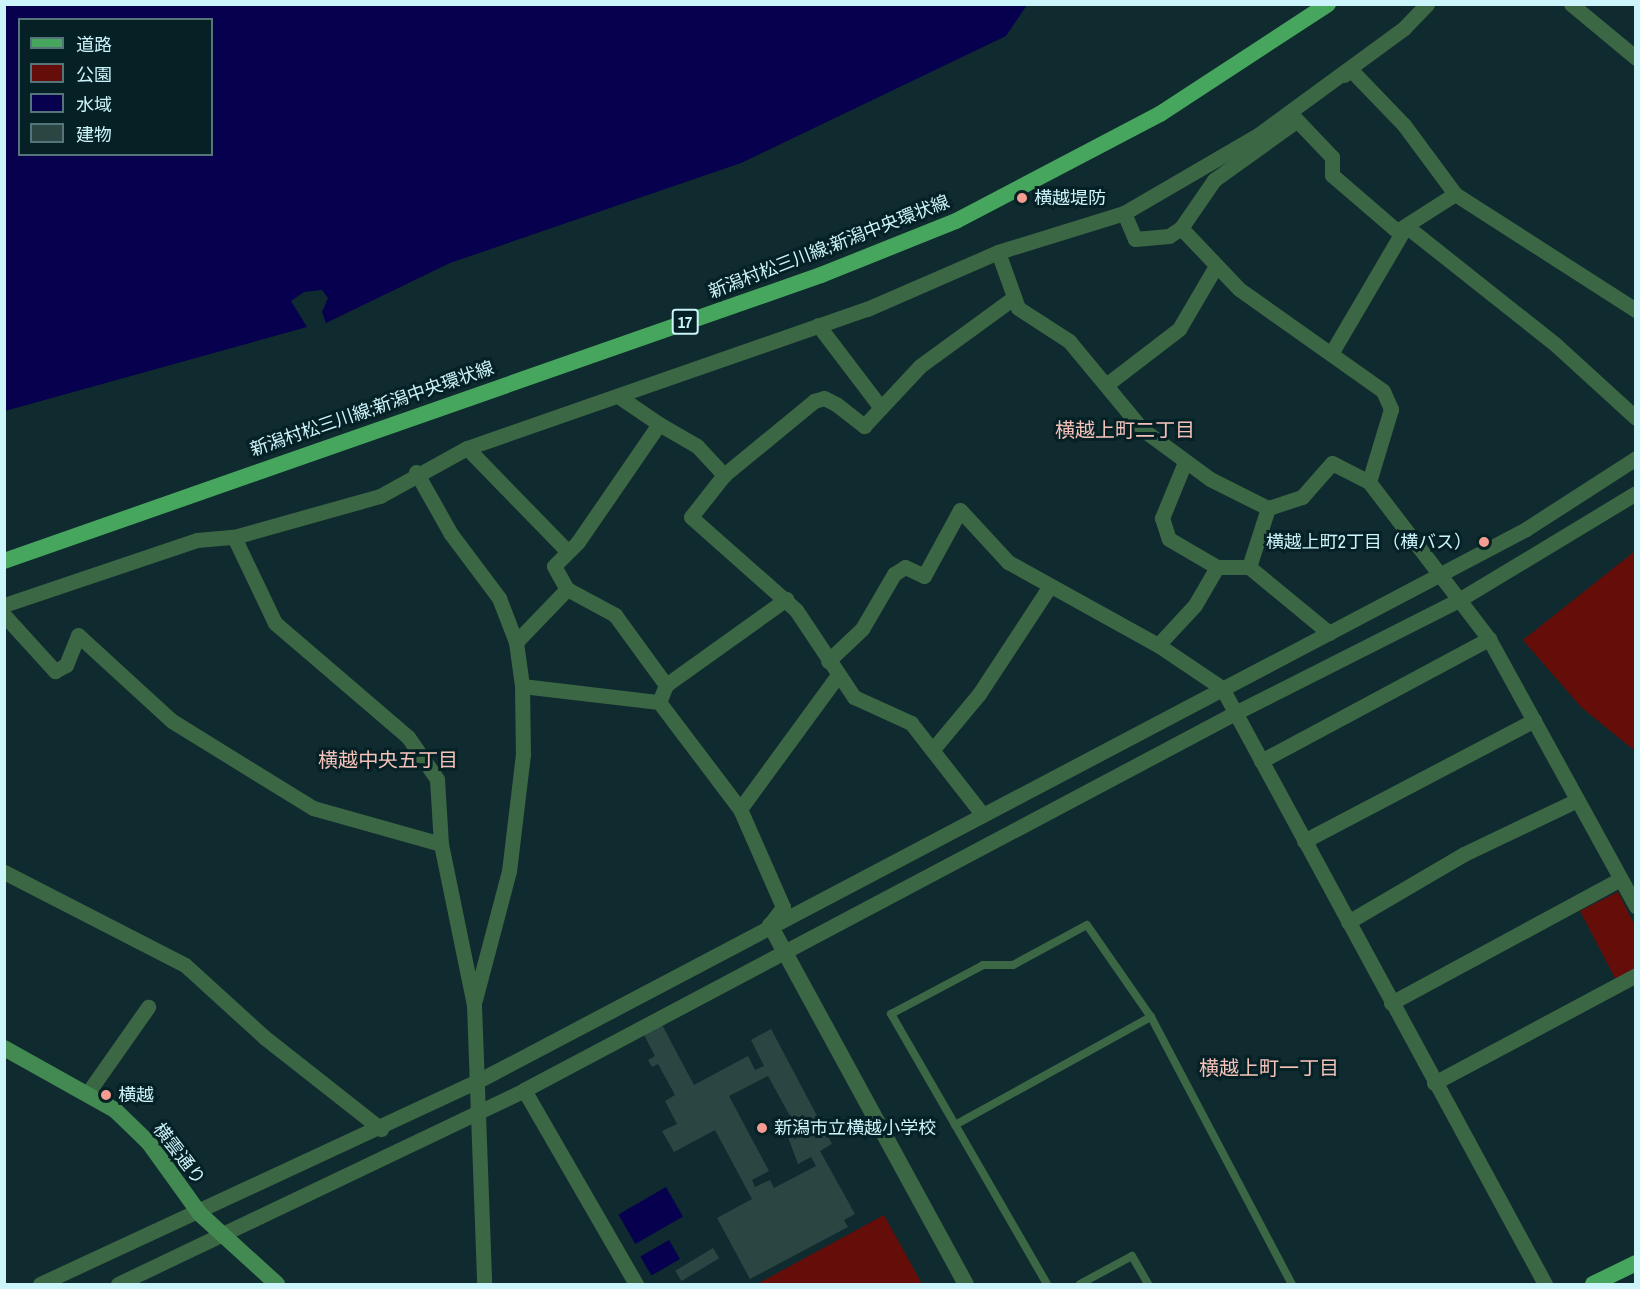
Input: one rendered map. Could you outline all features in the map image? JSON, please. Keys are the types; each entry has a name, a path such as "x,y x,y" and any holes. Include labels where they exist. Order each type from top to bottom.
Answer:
{"main road":[{"name":"新潟村松三川線;新潟中央環状線","path":"4,561 821,275 956,221 1160,114 1328,4"},
{"name":"横雲通り","path":"4,1048 89,1091 149,1143 200,1214 223,1238 277,1284"},
{"path":"1593,1284 1635,1263"}],"street":[{"path":"1124,213 1136,239 1169,236 1181,228 1214,180 1427,4"},
{"path":"1571,4 1635,58"},
{"path":"1350,69 1404,124 1455,194 1635,310"},
{"path":"4,605 197,540 234,537 380,496 416,472 467,448 818,325 998,252 1124,213 1293,117"},
{"path":"1293,117 1332,157 1332,175 1397,231 1455,194"},
{"path":"1332,352 1406,226"},
{"path":"1406,226 1556,345 1635,418"},
{"path":"1181,228 1239,289 1332,352 1383,391 1391,409 1369,482"},
{"path":"998,252 1012,299 1030,319 1069,342 1142,429 1185,462 1268,508 1302,497 1332,464 1369,482 1457,602 1489,639 1635,906"},
{"path":"1106,385 1179,329 1216,266"},
{"path":"982,814 934,748 911,723 854,697 786,599 691,517 724,475 814,401 830,401 864,426 920,366 1012,299"},
{"path":"818,325 881,408"},
{"path":"618,396 697,446 724,475"},
{"path":"659,424 554,566 567,589 615,615 666,685"},
{"path":"467,448 567,551"},
{"path":"40,1284 200,1214 474,1083 770,925 1438,576 1554,513 1635,459"},
{"path":"1185,462 1162,518 1169,539 1218,567 1249,567 1329,633"},
{"path":"416,472 451,534 499,598 516,642 522,686 523,754 509,871 474,1005"},
{"path":"118,1284 223,1238 481,1109 524,1090 782,951 1235,713 1457,602 1635,493"},
{"path":"1249,567 1268,508"},
{"path":"828,661 862,629 894,574 905,567 924,576 960,510 1008,562 1158,645 1222,688 1434,1083 1545,1284"},
{"path":"234,537 275,623 408,737 437,779 441,844 474,1005 474,1083 481,1109 484,1284"},
{"path":"1158,645 1195,605 1218,567"},
{"path":"934,748 979,694 1050,586"},
{"path":"516,642 567,589"},
{"path":"659,702 666,685 786,599"},
{"path":"4,615 56,671 66,665 78,635 172,722 313,808 441,844"},
{"path":"1261,761 1489,639"},
{"path":"740,809 838,675"},
{"path":"522,686 659,702 740,809 783,907 770,925"},
{"path":"1304,841 1534,720"},
{"path":"1348,922 1464,854 1577,800"},
{"path":"4,872 185,965 264,1037 381,1128"},
{"path":"1391,1003 1620,879"},
{"path":"770,925 782,951 966,1284"},
{"path":"1434,1083 1635,975"},
{"path":"89,1091 148,1007"},
{"path":"524,1090 636,1284"}],"lane":[{"path":"1047,1284 891,1014 983,964 1013,965 1087,925 1151,1017 1292,1284"},
{"path":"955,1125 1151,1017"},
{"path":"1080,1284 1132,1256 1148,1284"}],"green space":[{"path":"1635,534 1636,751 1581,707 1523,640 1635,551"},
{"path":"1618,892 1635,926 1635,970 1616,980 1580,911"},
{"path":"884,1215 922,1284 757,1284"}],"water":[{"path":"5,4 1027,5 1006,36 741,163 450,263 326,323 322,312 328,298 322,290 304,292 291,301 307,327 5,411"},
{"path":"666,1187 683,1216 635,1244 618,1214"},
{"path":"669,1240 680,1259 651,1276 640,1256"}],"building":[{"path":"661,1023 694,1085 748,1056 755,1070 764,1066 751,1040 771,1029 832,1144 820,1151 855,1214 844,1220 848,1227 750,1279 717,1218 752,1199 715,1130 674,1152 662,1131 677,1124 665,1101 675,1095 658,1064 652,1067 648,1060 655,1056 643,1033","holes":["768,1076 790,1116 782,1121 798,1164 811,1157 816,1166 774,1188 770,1180 755,1187 752,1180 769,1171 729,1096"]},
{"path":"713,1248 719,1258 681,1281 675,1271"}],"place":[{"name":"横越堤防","path":"1022,198"},
{"name":"横越上町2丁目（横バス）","path":"1484,542"},
{"name":"横越","path":"106,1095"},
{"name":"新潟市立横越小学校","path":"762,1128"}],"district":[{"name":"横越上町二丁目","path":"1125,429"},
{"name":"横越中央五丁目","path":"388,759"},
{"name":"横越上町一丁目","path":"1269,1067"}]}
